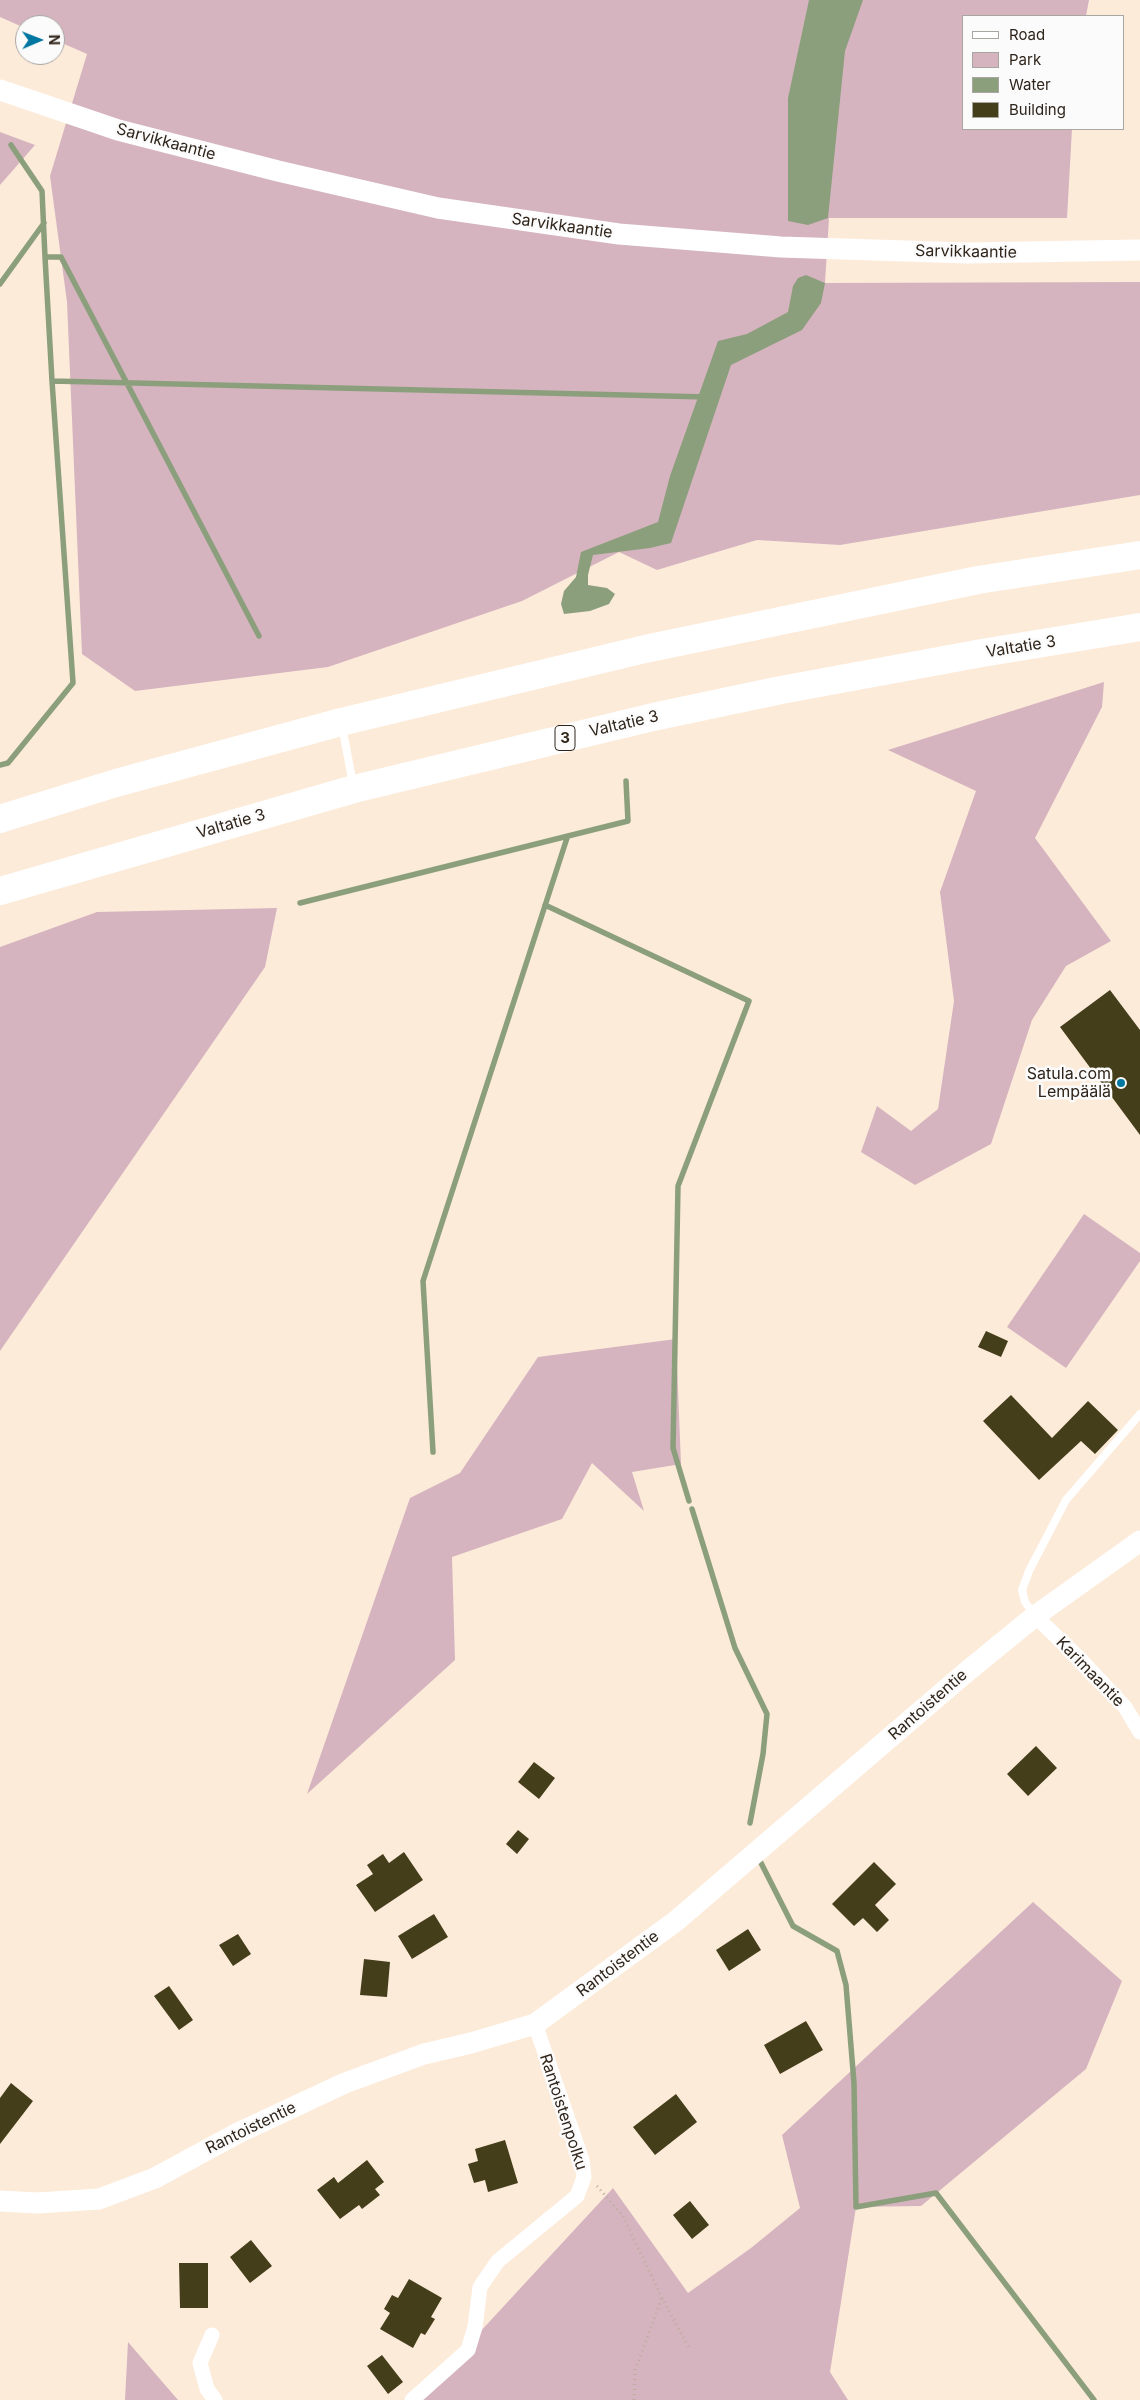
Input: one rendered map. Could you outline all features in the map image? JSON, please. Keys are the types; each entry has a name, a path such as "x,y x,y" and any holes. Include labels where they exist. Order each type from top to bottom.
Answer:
{"highway":[{"path":"0,819 116,783 341,722 645,649 978,580 1140,555"},
{"name":"Valtatie 3","path":"0,891 354,789 653,717 772,692 982,653 1140,628"}],"street":[{"name":"Sarvikkaantie","path":"0,90 118,130 297,176 438,208 619,234 781,247 967,253 1140,250"},
{"name":"Rantoistentie","path":"0,2201 38,2203 99,2199 155,2178 238,2133 344,2083 424,2054 471,2043 535,2024 676,1921 964,1674 1035,1616 1140,1541"},
{"name":"Karimaantie","path":"1035,1616 1082,1661 1125,1707 1140,1732"},
{"name":"Rantoistenpolku","path":"412,2400 468,2350 475,2327 480,2286 498,2261 577,2196 584,2177 582,2160 535,2024"},
{"path":"212,2335 200,2363 207,2389 215,2400"}],"lane":[{"path":"341,722 354,789"},
{"path":"1035,1616 1025,1602 1022,1590 1029,1571 1066,1500 1140,1414"}],"path":[{"path":"584,2177 598,2188 623,2216 662,2298 690,2350"},
{"path":"634,2400 634,2370 662,2298"}],"green space":[{"path":"0,0 1089,0 1086,15 962,15 962,130 1072,130 1067,218 829,218 825,283 1140,282 1140,495 840,545 757,540 657,570 619,552 522,601 328,667 135,691 82,654 67,302 50,176 87,54 65,44 65,15 15,15 15,24 0,17"},
{"path":"0,132 35,145 0,185"},
{"path":"1104,682 1102,707 1035,838 1111,941 1066,966 1032,1020 991,1144 915,1185 861,1152 877,1106 911,1131 938,1109 954,1001 940,892 976,791 888,750"},
{"path":"277,908 265,967 0,1351 0,947 97,912"},
{"path":"1084,1214 1140,1253 1140,1261 1066,1368 1007,1327"},
{"path":"676,1339 681,1464 632,1472 644,1511 592,1463 562,1519 452,1557 455,1660 307,1794 410,1498 460,1473 538,1357"},
{"path":"1033,1902 1122,1981 1086,2069 921,2206 856,2207 830,2372 848,2400 417,2400 613,2188 688,2293 751,2248 800,2208 782,2135"},
{"path":"128,2342 178,2400 125,2400"}],"water":[{"path":"809,0 863,0 845,51 828,218 808,225 788,221 788,98"},
{"path":"806,275 825,283 821,303 802,330 731,365 671,543 650,548 593,555 588,575 588,585 607,588 615,594 609,604 590,611 564,614 561,604 564,591 576,577 581,552 658,522 670,476 718,341 747,334 788,312 793,286 798,278"}],"building":[{"name":"Satula.com Lempäälä","path":"1110,990 1140,1030 1140,1135 1060,1027"},
{"path":"986,1331 1008,1341 1001,1357 978,1347"},
{"path":"1011,1395 1052,1438 1088,1401 1118,1430 1095,1454 1081,1441 1039,1480 983,1421"},
{"path":"1036,1746 1057,1768 1028,1796 1007,1774"},
{"path":"534,1762 555,1778 539,1799 518,1782"},
{"path":"518,1830 529,1839 517,1854 506,1844"},
{"path":"404,1852 423,1880 375,1912 356,1885 373,1874 367,1865 383,1854 389,1863"},
{"path":"874,1862 896,1884 875,1905 889,1920 877,1932 863,1918 854,1926 832,1904"},
{"path":"434,1914 448,1937 412,1959 398,1936"},
{"path":"748,1929 761,1950 729,1971 716,1950"},
{"path":"238,1934 251,1954 233,1966 219,1945"},
{"path":"364,1959 390,1962 387,1997 360,1995"},
{"path":"169,1986 193,2020 179,2030 154,1996"},
{"path":"806,2021 823,2050 780,2074 764,2045"},
{"path":"11,2083 33,2101 0,2144 0,2098"},
{"path":"676,2094 697,2122 655,2155 633,2127"},
{"path":"505,2140 518,2183 488,2192 485,2180 474,2183 468,2164 478,2161 475,2149"},
{"path":"367,2160 384,2182 375,2189 380,2195 362,2209 359,2205 340,2219 317,2190 334,2177 338,2183"},
{"path":"690,2201 709,2225 692,2239 673,2215"},
{"path":"251,2240 272,2266 250,2283 230,2257"},
{"path":"179,2263 208,2263 208,2308 180,2308"},
{"path":"409,2279 442,2298 431,2317 435,2319 425,2335 421,2333 413,2348 380,2329 390,2313 384,2309 392,2295 398,2298"},
{"path":"382,2355 403,2382 388,2394 367,2366"}],"waterway":[{"path":"11,145 42,191 45,257 61,257 259,636"},
{"path":"0,284 44,223"},
{"path":"45,257 52,381 707,397"},
{"path":"0,765 8,763 73,683 52,381"},
{"path":"300,903 628,821 626,781"},
{"path":"433,1452 423,1281 567,838"},
{"path":"545,905 749,1001 678,1186 673,1448 689,1501"},
{"path":"692,1509 735,1648 767,1714 763,1754 750,1823"},
{"path":"758,1857 793,1926 837,1951 846,1985 854,2083 856,2207 936,2193 1094,2400"}],"place":[{"name":"Satula.com Lempäälä","path":"1121,1083"}]}
